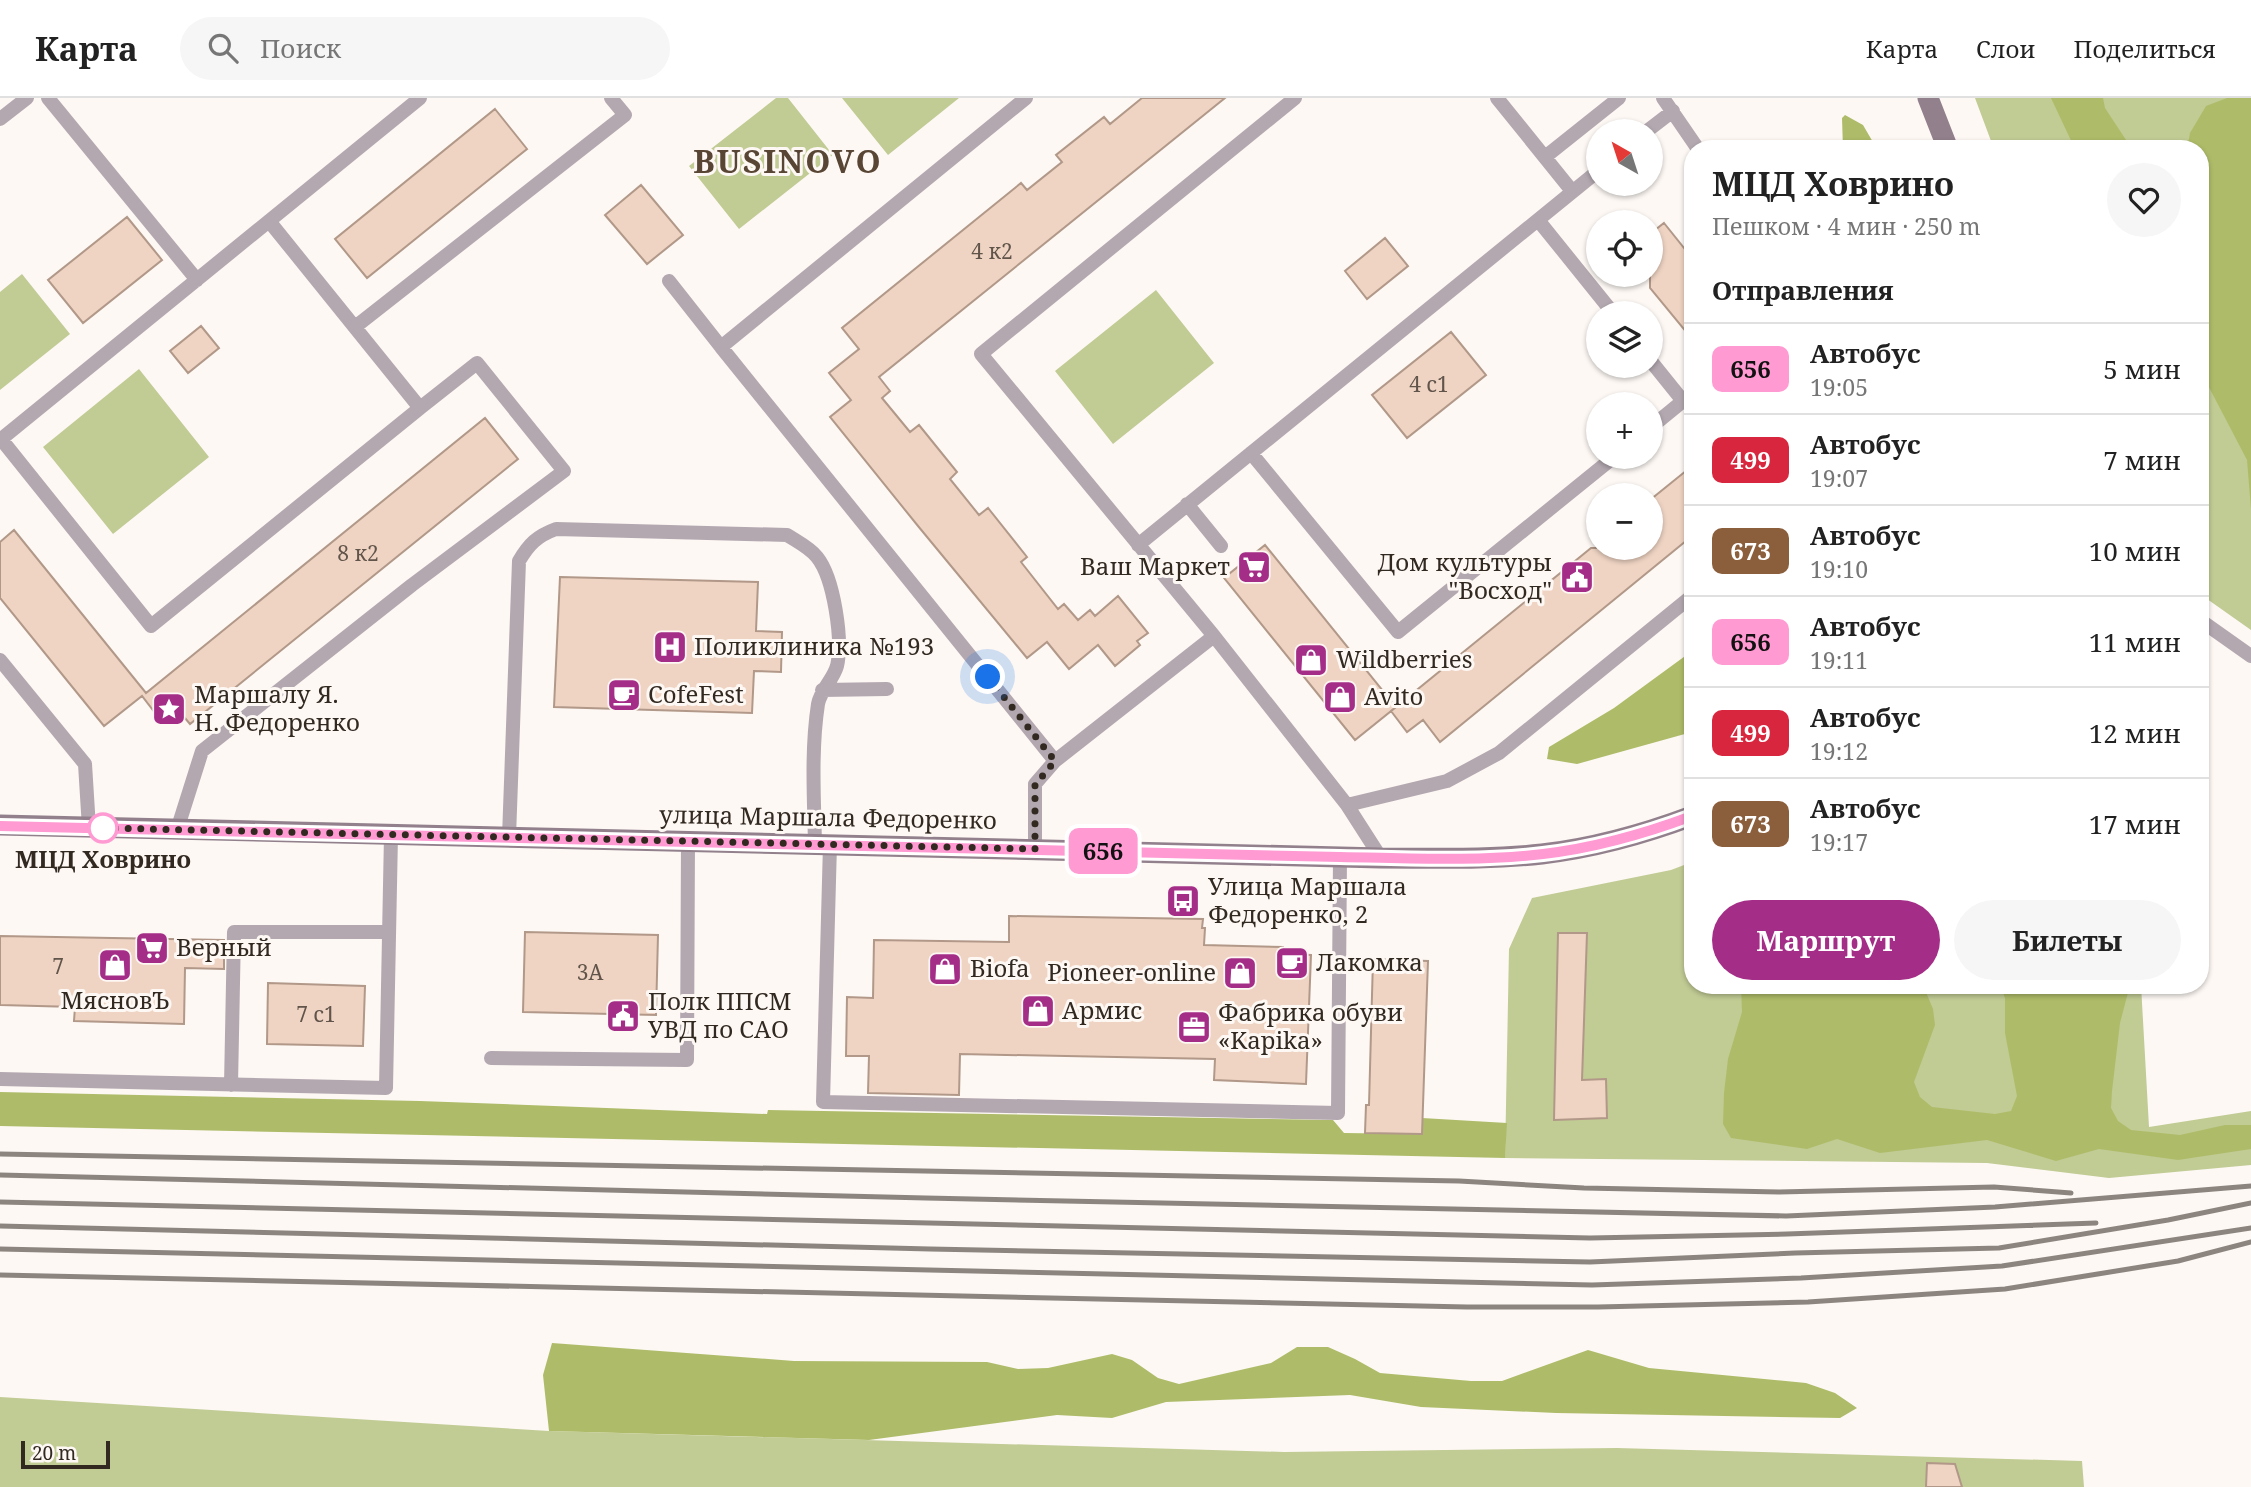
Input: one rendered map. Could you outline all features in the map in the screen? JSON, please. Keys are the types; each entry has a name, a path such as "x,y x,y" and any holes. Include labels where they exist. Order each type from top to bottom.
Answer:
{"street":[{"path":"1928,98 1944,140"},
{"name":"улица Маршала Федоренко","path":"0,825 1381,858 1491,858 1543,854 1608,843 1684,819"}],"lane":[{"path":"0,119 27,98"},
{"path":"48,98 197,280"},
{"path":"177,830 202,751 412,584 564,471 477,363 151,626 0,440 420,98"},
{"path":"355,327 625,115 611,98"},
{"path":"721,347 1026,98"},
{"path":"1295,98 981,355 1214,636 1348,805 1381,858"},
{"path":"1497,98 1572,191"},
{"path":"1545,158 1619,98"},
{"path":"1663,98 1692,140"},
{"path":"1663,119 1673,111"},
{"path":"1138,545 1586,180"},
{"path":"1538,220 1603,301"},
{"path":"269,221 420,408"},
{"path":"669,281 1055,761"},
{"path":"1663,376 1683,401 1663,417"},
{"path":"1251,453 1398,632 1599,469"},
{"path":"1187,504 1221,546"},
{"path":"509,837 519,561 529,544 541,534 556,529 787,536 804,545 818,558 834,594 838,649 836,669 822,690 818,703 813,758 822,844 823,1102 1338,1113 1340,857"},
{"path":"1348,805 1447,781 1499,753 1684,603"},
{"path":"2209,626 2251,656"},
{"path":"1035,849 1035,785 1055,761 1214,636"},
{"path":"0,660 85,764 89,828"},
{"path":"822,690 887,689"},
{"path":"0,1079 386,1088 391,835"},
{"path":"491,1058 687,1060 688,841"},
{"path":"231,1085 234,932 389,932"}],"green space":[{"path":"776,98 788,98 833,155 739,229 689,166"},
{"path":"842,98 959,98 888,155"},
{"path":"1975,98 2251,98 2251,630 2209,600 2209,140 1991,140"},
{"path":"2051,98 2103,98 2105,108 2126,140 2071,140"},
{"path":"2227,98 2251,98 2251,509 2247,460 2209,387 2209,140 2189,140 2206,106"},
{"path":"1845,115 1863,125 1872,140 1843,140 1842,118"},
{"path":"22,274 70,334 0,390 0,292"},
{"path":"1156,290 1214,363 1113,444 1055,371"},
{"path":"139,369 209,457 113,534 43,447"},
{"path":"1684,657 1684,734 1577,764 1547,759 1549,747 1614,708"},
{"path":"1684,865 1684,994 2142,994 2149,1127 2251,1111 2251,1165 2109,1178 1987,1163 1505,1158 1509,949 1532,898"},
{"path":"1741,994 1927,994 1933,1009 1935,1025 1914,1082 1920,1097 1932,1107 1995,1114 2011,1111 2017,1096 2005,1033 2003,994 2128,994 2120,1023 2112,1091 2111,1108 2118,1121 2131,1130 2180,1135 2225,1125 2251,1125 2251,1149 2178,1160 2099,1149 2056,1161 1987,1140 1880,1153 1837,1139 1807,1149 1731,1138 1723,1124 1724,1093 1728,1059 1742,1012"},
{"path":"0,1092 420,1101 767,1114 768,1110 1333,1120 1344,1133 1421,1134 1422,1118 1507,1123 1505,1158 0,1126"},
{"path":"552,1343 794,1361 987,1362 1018,1369 1048,1368 1112,1354 1132,1360 1158,1378 1179,1384 1271,1363 1297,1347 1328,1347 1380,1373 1471,1381 1502,1381 1588,1350 1649,1368 1806,1383 1835,1393 1857,1408 1840,1418 1556,1413 1421,1407 1350,1395 1166,1402 1112,1418 1057,1415 869,1440 549,1431 543,1375"},
{"path":"0,1397 549,1431 1284,1452 1617,1448 2082,1461 2084,1487 0,1487"}],"building":[{"path":"1142,98 1225,98 879,377 890,391 882,398 910,432 919,425 957,472 950,479 979,515 988,508 1027,557 1021,562 1058,609 1064,604 1078,620 1090,610 1095,616 1118,596 1148,633 1137,641 1140,645 1115,666 1098,645 1069,669 1047,642 1027,658 918,526 830,417 851,400 829,373 859,349 842,328 1021,183 1027,190 1062,162 1056,155 1104,117 1110,124"},
{"path":"495,109 527,149 367,278 335,239"},
{"path":"641,185 683,235 647,264 605,215"},
{"path":"127,217 162,260 83,323 48,280"},
{"path":"1664,223 1684,248 1684,329 1650,288 1663,287"},
{"path":"1385,238 1408,266 1367,299 1345,271"},
{"path":"201,326 219,348 188,373 170,351"},
{"path":"1451,332 1486,375 1407,438 1372,395"},
{"path":"485,418 518,459 190,724 174,705 159,718 142,696 104,726 0,598 0,542 14,530 146,693"},
{"path":"1684,472 1684,543 1663,560 1663,489"},
{"path":"1265,545 1396,707 1355,740 1224,578"},
{"path":"1586,552 1586,560 1663,560 1440,742 1423,720 1407,732 1391,711"},
{"name":"Поликлиника №193","path":"560,577 758,582 756,631 782,632 781,672 754,671 752,713 554,707"},
{"path":"1009,916 1203,919 1204,945 1283,947 1283,954 1311,955 1306,1084 1214,1080 1215,1059 960,1054 959,1095 868,1093 869,1056 846,1056 847,997 873,998 874,940 1009,942"},
{"path":"525,932 658,935 656,1015 523,1012"},
{"path":"1558,933 1587,933 1582,1080 1606,1079 1607,1118 1554,1120"},
{"path":"0,936 224,940 224,969 185,968 184,1024 74,1021 75,1007 0,1005"},
{"path":"1373,959 1428,961 1422,1134 1365,1133 1366,1105 1369,1105"},
{"path":"268,983 365,986 363,1046 267,1044"},
{"path":"1927,1463 1955,1464 1962,1487 1926,1487"}],"railway":[{"path":"0,1154 1459,1181 1584,1188 1779,1192 1994,1187 2071,1193"},
{"path":"0,1175 1786,1216 1995,1207 2251,1186"},
{"path":"0,1202 1590,1238 2096,1223"},
{"path":"0,1226 1590,1262 1999,1248 2168,1220 2251,1203"},
{"path":"0,1249 1592,1285 1801,1278 2002,1266 2251,1228"},
{"path":"0,1275 1467,1307 1598,1307 1808,1302 2005,1289 2178,1261 2251,1242"}],"bus line":[{"name":"656","path":"0,826 1340,857 1491,858 1543,854 1608,843 1684,819"}],"place":[{"name":"Ваш Маркет","path":"1254,567"},
{"name":"Дом культуры \"Восход\"","path":"1577,577"},
{"name":"Поликлиника №193","path":"670,647"},
{"name":"Wildberries","path":"1311,660"},
{"name":"CofeFest","path":"624,695"},
{"name":"Avito","path":"1340,697"},
{"name":"Маршалу Я. Н. Федоренко","path":"169,709"},
{"name":"МЦД Ховрино","path":"103,828"},
{"name":"Улица Маршала Федоренко, 2","path":"1183,901"},
{"name":"Верный","path":"152,948"},
{"name":"Лакомка","path":"1292,963"},
{"name":"МясновЪ","path":"115,965"},
{"name":"Biofa","path":"945,969"},
{"name":"Pioneer-online","path":"1240,973"},
{"name":"Армис","path":"1038,1011"},
{"name":"Полк ППСМ УВД по САО","path":"623,1016"},
{"name":"Фабрика обуви «Kapika»","path":"1194,1027"}],"district":[{"name":"BUSINOVO","path":"788,162"}],"route":[{"path":"103,828 1035,849 1035,785 1055,761 988,677"}]}
